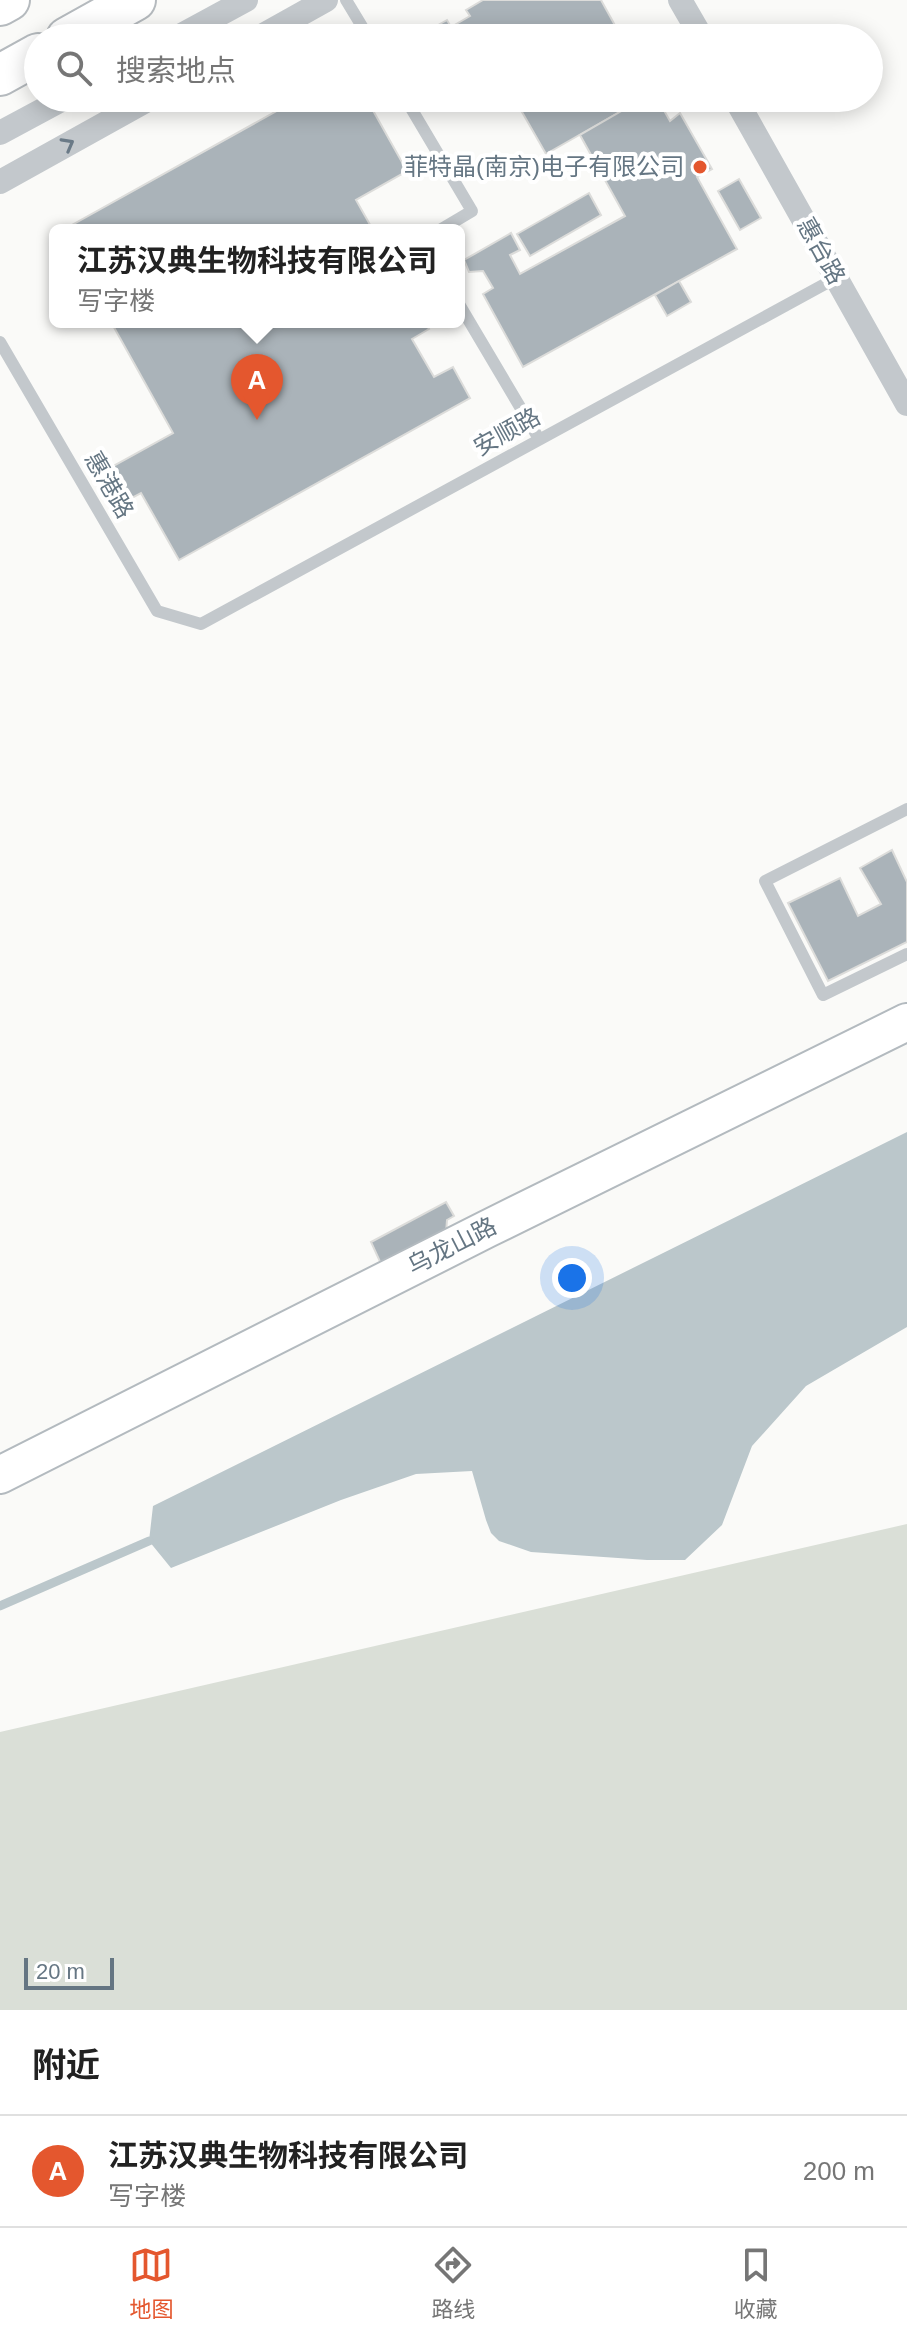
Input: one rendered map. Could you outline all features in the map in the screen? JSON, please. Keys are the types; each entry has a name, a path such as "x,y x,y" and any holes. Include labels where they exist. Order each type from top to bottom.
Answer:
{"main road":[{"path":"0,5 9,0"},
{"path":"92,24 135,0"},
{"path":"0,75 24,62"}],"street":[{"path":"202,24 246,0"},
{"path":"283,24 326,0"},
{"path":"680,0 694,24"},
{"path":"0,133 39,112"},
{"path":"0,182 126,112"},
{"name":"惠台路","path":"743,112 907,404"},
{"name":"乌龙山路","path":"0,1475 501,1222 907,1022"}],"lane":[{"path":"346,0 361,24"},
{"path":"413,112 472,211 450,224"},
{"name":"安顺路","path":"201,624 836,278"},
{"path":"465,314 539,439"},
{"name":"惠港路","path":"0,342 157,611 201,624"},
{"path":"907,809 765,881 823,995 907,954"}],"shaded area":[{"path":"907,1132 907,1327 806,1386 752,1446 722,1525 685,1560 531,1552 499,1541 491,1533 472,1471 416,1474 341,1500 171,1568 149,1541 153,1506"},
{"path":"907,1524 907,2010 0,2010 0,1732"}],"building":[{"path":"483,0 601,0 614,24 456,24 470,16 466,10"},
{"path":"275,112 374,112 407,171 356,200 370,224 74,224"},
{"path":"522,112 620,112 546,154"},
{"path":"620,112 665,112 670,121 680,113 712,169 697,177 737,249 523,367 483,294 493,288 483,271 469,272 465,259 511,233 520,250 510,255 520,274 625,216 580,135"},
{"path":"739,179 761,218 740,230 718,191"},
{"path":"589,193 601,215 530,256 517,234"},
{"path":"679,281 691,302 667,316 655,295"},
{"path":"114,328 428,328 412,339 434,377 453,367 470,398 179,560 141,493 128,500 110,468 173,433"},
{"path":"892,850 907,882 907,942 828,981 788,903 840,878 858,916 881,904 860,868"},
{"path":"446,1202 454,1216 447,1220 446,1233 382,1266 371,1242"}],"waterway":[{"path":"0,1606 149,1541"}],"place":[{"name":"菲特晶(南京)电子有限公司","path":"700,167"},
{"name":"江苏汉典生物科技有限公司","path":"257,420"}]}
